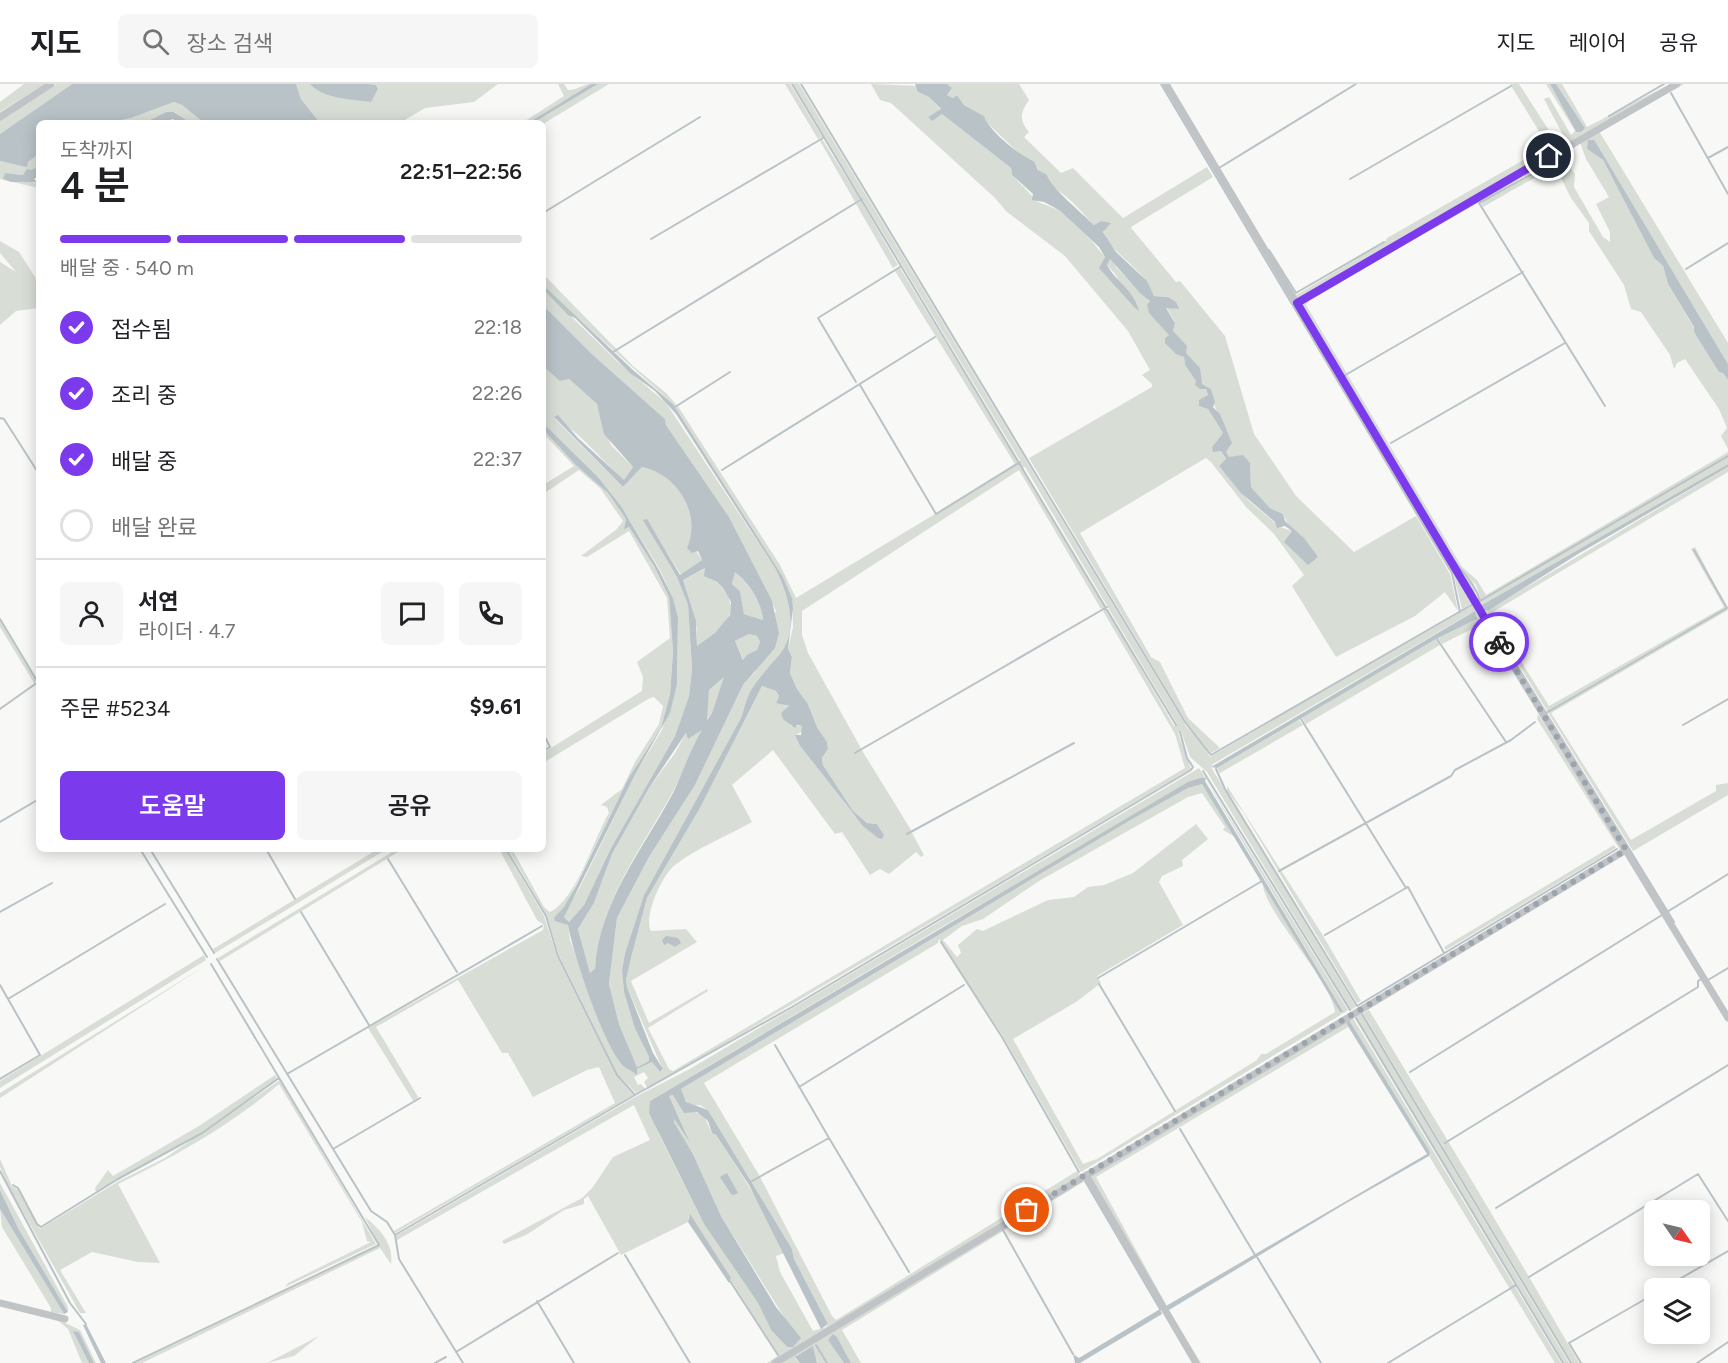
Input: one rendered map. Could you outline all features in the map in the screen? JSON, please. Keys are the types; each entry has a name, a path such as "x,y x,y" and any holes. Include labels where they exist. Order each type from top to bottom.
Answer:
{"street":[{"path":"0,117 51,84"},
{"path":"1166,84 1728,1018"},
{"path":"1297,303 1677,84"},
{"path":"775,1363 1626,850"},
{"path":"1086,1175 1196,1363"},
{"path":"0,1303 65,1319"}],"shaded area":[{"path":"24,84 45,84 0,112 0,102"},
{"path":"57,84 72,84 0,134 0,120"},
{"path":"72,84 296,84 301,99 318,120 200,120 182,105 174,102 122,120 36,120 36,156 28,162 27,167 0,161 0,134"},
{"path":"296,84 310,84 370,102 378,89 376,85 368,84 498,84 474,102 425,108 405,120 318,120 301,99"},
{"path":"310,84 368,84 376,85 378,89 371,102 322,93"},
{"path":"558,84 564,84 568,90 571,90 591,84 533,120 527,120 564,96"},
{"path":"591,84 598,84 538,120 533,120"},
{"path":"598,84 609,84 546,122 546,120 538,120"},
{"path":"785,84 790,84 822,137 818,139"},
{"path":"793,84 799,84 1186,726 1202,743 1210,757 1473,605 1484,623 1442,644 1438,638 1477,619 1471,613 1211,767 1356,1007 1351,1010 1207,772 1190,757 1181,731 1178,733 1191,769 648,1089 644,1082 648,1078 644,1072 634,1077 638,1085 641,1084 645,1089 636,1093 618,1075 559,955 547,916 510,852 514,852 544,907 550,912 568,895 609,813 607,807 601,805 622,789 635,762 659,724 663,706 654,697 650,698 546,761 546,751 642,691 643,677 637,662 670,638 667,598 629,531 587,557 581,556 617,529 623,521 600,488 579,470 546,492 546,483 574,466 546,436 546,432 608,493 626,519 625,530 629,527 654,566 669,597 673,651 670,694 661,728 628,779 558,921 568,925 570,940 608,1040 633,1072 637,1074 637,1069 652,1062 660,1072 663,1070 626,980 647,898 700,808 762,686 776,691 779,696 776,702 790,707 784,711 791,726 802,726 803,731 796,735 800,746 854,815 878,838 884,835 877,824 867,823 853,811 823,765 822,758 828,749 827,742 790,673 792,657 788,649 793,627 792,598 783,577 673,404 550,293 546,288 546,277 633,366 666,393 679,408 780,565 796,598 1021,462","holes":["1025,467 1177,724 1174,726 1106,608 1103,611 1175,734 1185,768 673,1071 669,1069 648,1028 708,991 707,989 649,1023 631,981 697,942 686,929 651,931 650,916 655,896 675,865 752,822 732,785 773,750 835,834 842,832 870,875 880,869 889,874 916,852 921,857 924,855 912,833 908,834 911,830 863,752 808,653 802,635 802,611 1019,470 1101,609 1105,607 1024,472 1022,468"]},
{"path":"871,84 918,86 918,92 929,97 941,110 928,117 932,120 942,114 1011,168 1012,175 1038,202 1059,210 1090,239 1105,257 1100,268 1133,306 1115,274 1107,265 1110,258 1114,260 1116,267 1150,301 1149,313 1166,330 1184,357 1185,365 1196,381 1206,389 1208,395 1199,405 1208,409 1223,433 1212,447 1221,451 1226,460 1219,466 1248,500 1280,527 1293,531 1314,553 1283,514 1270,508 1251,487 1250,463 1229,457 1225,451 1230,447 1229,439 1211,389 1202,384 1173,331 1175,322 1166,307 1178,309 1168,297 1154,296 1144,278 1117,252 1107,238 1101,221 1094,225 1045,178 1034,161 1023,157 984,120 984,116 964,105 957,95 953,98 947,95 952,88 947,84 1019,84 1029,100 1022,116 1029,132 1024,137 1061,173 1073,168 1123,218 1207,167 1213,177 1131,227 1132,229 1176,282 1180,281 1225,336 1254,434 1296,496 1354,552 1416,516 1450,574 1458,611 1445,592 1415,616 1336,657 1292,586 1304,575 1274,534 1246,507 1211,462 1206,458 1199,462 1080,533 1151,657 1160,662 1188,718 1220,748 1211,753 1186,722 1029,458 1152,387 1152,384 1142,375 1150,370 1128,331 1065,256 1007,212 994,197 891,103 880,100"},
{"path":"915,84 947,84 952,88 947,95 953,98 957,95 964,105 984,116 986,122 1005,142 1034,161 1038,170 1047,175 1060,193 1094,225 1101,221 1111,223 1103,232 1116,252 1147,281 1154,296 1168,297 1176,302 1179,309 1166,308 1175,323 1173,331 1187,346 1186,353 1200,368 1202,384 1211,389 1215,402 1213,407 1220,414 1232,443 1226,452 1229,457 1243,455 1250,463 1251,487 1270,508 1283,514 1285,521 1304,538 1318,557 1308,565 1284,542 1292,531 1285,526 1277,528 1275,522 1241,493 1219,466 1226,459 1221,451 1213,452 1212,447 1223,433 1208,409 1199,406 1199,400 1208,395 1206,389 1200,389 1195,385 1196,381 1185,365 1184,357 1176,354 1165,343 1165,338 1169,335 1149,313 1147,305 1150,301 1110,259 1107,265 1133,297 1139,311 1099,268 1105,257 1099,247 1059,210 1044,202 1032,200 1033,194 1012,175 1011,168 942,114 932,121 928,117 941,109 929,97 918,92"},
{"path":"1510,84 1519,84 1557,143 1565,139 1544,99 1549,97 1571,135 1585,128 1556,84 1562,84 1587,127 1670,84 1684,84 1599,131 1728,343 1728,364 1598,146 1587,149 1603,160 1654,258 1663,266 1668,284 1694,328 1694,332 1728,380 1728,449 1721,436 1727,428 1719,409 1685,359 1677,363 1674,369 1670,355 1641,312 1631,309 1624,285 1589,231 1589,223 1571,198 1555,166 1483,207 1481,203 1560,158 1564,159 1575,174 1574,187 1603,237 1610,242 1610,232 1596,204 1609,197 1586,159 1580,142 1309,301 1306,305 1462,567 1477,580 1486,595 1728,452 1728,464 1480,606 1459,572 1473,584 1477,600 1480,597 1476,585 1459,568 1295,296 1385,242 1387,238 1548,146"},
{"path":"1546,84 1550,84 1575,131"},
{"path":"1550,84 1556,84 1585,128 1581,132 1576,132"},
{"path":"174,102 182,105 200,120 187,120 175,112 166,112 150,120 122,120"},
{"path":"166,112 174,112 186,120 173,119 150,120"},
{"path":"822,139 860,199 855,202 820,141"},
{"path":"1588,140 1594,140 1598,146 1728,364 1728,380 1723,373 1719,372 1694,332 1694,327 1668,284 1663,266 1654,258 1603,160 1587,149"},
{"path":"36,156 36,168 23,175 5,173 17,182 28,180 36,184 36,187 0,179 0,161 23,165"},
{"path":"36,168 36,178 34,178 36,182 11,182 3,179 5,173 23,175 27,169"},
{"path":"861,201 898,265 893,268 856,204"},
{"path":"0,241 19,252 36,278 36,308 16,311 0,325 0,262 16,272 0,253"},
{"path":"900,268 1018,462 1015,464 895,271"},
{"path":"546,288 633,370 673,404 783,577 792,598 793,608 788,649 792,657 790,673 827,742 828,749 822,758 823,765 853,811 867,823 877,824 884,835 882,839 878,838 863,826 800,746 795,735 801,735 802,726 797,725 795,728 783,719 781,713 789,706 776,703 779,696 776,691 762,686 700,808 647,898 626,980 653,1053 663,1069 660,1072 652,1062 637,1069 637,1075 626,1068 609,1044 591,1001 568,925 555,921 554,918 564,907 576,886 628,779 661,728 670,694 673,651 669,597 654,566 629,527 624,530 626,519 608,493 576,465 546,432 546,426 598,477 621,506 659,570 673,598 678,617 677,684 670,713 637,771 564,917 569,922 584,905 611,848 675,736 689,696 692,669 688,605 677,577 643,520 647,519 680,575 702,560 698,551 692,553 687,548 691,535 689,509 676,487 655,471 642,467 623,487 554,417 558,415 578,438 624,480 633,467 604,434 597,404 569,379 560,381 546,369 546,308 593,355 665,419 666,425 729,517 772,601 779,633 775,648 743,685 695,785 649,857 617,918 609,984 619,1024 637,1067 649,1061 649,1057 635,1029 624,992 622,970 625,953 644,895 741,718 750,692 785,645 789,635 790,612 788,600 775,568 676,414 655,391 630,373 575,318 568,315 546,292","holes":["705,568 704,576 717,582 731,602 730,615 715,633 697,646 696,621 683,580","735,572 754,593 763,620 744,614 740,591 732,584","749,634 757,636 760,642 757,650 743,660 735,641","724,677 712,713 707,720 709,690","702,730 673,793 613,899 598,945 595,969 590,973 578,929 594,903 612,854 649,788 686,733 688,739"]},
{"path":"546,292 618,362 666,403 775,568 788,600 790,612 789,635 785,645 750,692 741,718 644,895 625,953 622,970 624,992 635,1029 649,1057 649,1061 637,1067 619,1024 609,984 617,918 649,857 695,785 743,685 755,672 776,611 729,517 666,425 665,419 593,355 546,308"},
{"path":"546,368 560,380 569,379 597,404 611,445 633,467 624,481 582,438 554,418 623,487 642,467 665,477 674,485 682,495 691,517 690,542 702,560 681,575 646,519 677,577 688,605 692,669 689,696 675,736 611,848 584,905 569,922 564,917 565,911 579,889 637,771 662,730 677,684 678,617 673,598 660,570 621,506 598,477 546,426"},
{"path":"1728,464 1728,467 1578,554 1489,610 1484,611 1480,606"},
{"path":"1728,467 1728,472 1491,613 1549,706 1724,607 1691,549 1695,547 1728,610 1551,713 1631,840 1716,791 1716,785 1728,783 1728,795 1633,851 1486,611"},
{"path":"706,568 710,579 720,585 727,595 730,611 723,626 697,647 697,628 683,580"},
{"path":"735,571 757,600 763,620 744,614 740,591 732,584"},
{"path":"1453,572 1472,603 1462,609"},
{"path":"1475,611 1477,619 1436,639 1217,768 1211,767"},
{"path":"0,621 36,682 34,683 0,627"},
{"path":"749,634 757,636 760,642 757,650 744,661 735,641"},
{"path":"1436,639 1440,645 1306,724 1302,718"},
{"path":"725,676 712,713 706,720 709,690"},
{"path":"1538,714 1621,847 1620,850 1537,719"},
{"path":"1299,720 1303,725 1220,773 1217,768"},
{"path":"703,729 675,787 623,878 604,922 595,970 590,973 578,929 594,903 612,854 649,788 675,753 686,733 688,738"},
{"path":"1199,768 1348,1010 1344,1013 1206,780 1200,778 935,931 650,1101 659,1134 704,1224 758,1303 771,1330 787,1347 784,1317 721,1216 693,1154 674,1122 674,1118 689,1139 669,1096 673,1095 693,1111 704,1116 712,1133 716,1135 744,1178 784,1253 776,1256 780,1272 813,1331 826,1327 828,1324 794,1259 792,1249 708,1110 700,1105 690,1106 680,1094 681,1089 1129,821 1188,788 1202,784 1237,838 1223,830 1225,827 1202,793 1188,797 1039,881 983,919 962,926 943,940 957,957 961,953 958,945 977,929 983,931 1048,900 1074,897 1088,887 1104,885 1133,873 1196,824 1208,839 1182,860 1183,866 1162,876 1159,882 1183,925 1097,976 1101,983 1076,1002 1013,1039 1083,1164 1097,1159 1257,1060 1261,1054 1266,1054 1335,1012 1322,982 1273,909 1265,894 1263,883 1342,1014 1081,1172 1003,1036 939,939 938,943 704,1083 759,1175 832,1316 836,1320 1077,1171 1080,1175 771,1363 767,1363 779,1355 689,1215 688,1222 621,1255 588,1196 584,1199 584,1204 564,1210 526,1235 504,1244 502,1241 582,1198 593,1187 613,1157 650,1140 634,1105 397,1240 396,1236 635,1097 688,1070"},
{"path":"1206,778 1205,781 1344,1013 1340,1012 1202,784 1188,788 1129,821 681,1089 686,1102 708,1110 792,1249 794,1259 828,1324 821,1329 749,1185 716,1135 712,1133 708,1121 697,1112 684,1113 673,1095 669,1096 690,1142 674,1119 674,1122 693,1154 721,1216 776,1307 801,1338 793,1347 787,1347 771,1330 758,1303 704,1224 649,1113 650,1101 1188,782"},
{"path":"1227,786 1322,934 1361,1001 1357,1003 1243,812 1227,791"},
{"path":"1614,845 1616,848 1446,950 1444,947"},
{"path":"373,852 382,852 215,953 213,949"},
{"path":"392,852 398,852 220,961 218,958"},
{"path":"501,852 507,852 544,916 557,956 616,1075 633,1095 395,1233 394,1231 615,1103 599,1067 587,1070 533,1097 508,1053 502,1053 458,980 376,1027 418,1097 414,1102 368,1028 543,930 544,925 537,920"},
{"path":"666,936 678,938 681,943 675,947 668,943 664,945 662,940"},
{"path":"204,955 206,960 0,1088 0,1081"},
{"path":"208,964 0,1098 0,1093"},
{"path":"1369,1010 1579,1363 1572,1363 1363,1013"},
{"path":"1361,1014 1569,1363 1564,1363 1356,1017"},
{"path":"1353,1018 1561,1363 1555,1363 1429,1156 1430,1152 1349,1020"},
{"path":"1349,1020 1430,1152 1429,1156 1169,1310 1166,1306 1427,1154 1346,1023"},
{"path":"1346,1022 1348,1027 1096,1177 1169,1310 1201,1363 1198,1363 1091,1177 1092,1173"},
{"path":"275,1075 277,1078 274,1081 203,1131 96,1192 95,1188 108,1170 113,1176 199,1126"},
{"path":"280,1080 376,1244 285,1287 288,1283 371,1242 367,1241 362,1222 279,1084 202,1139 118,1184 160,1263 138,1262 92,1252 60,1270 86,1313 80,1313 9,1187 0,1167 0,1159 12,1186 17,1189 40,1229 119,1181 165,1158"},
{"path":"727,1173 738,1193 734,1195 720,1177"},
{"path":"1082,1180 1083,1182 842,1330 861,1363 851,1363 837,1337 828,1339 844,1363 828,1363 815,1343 826,1363 817,1363 813,1347 795,1358 800,1363 779,1363"},
{"path":"0,1183 68,1307 68,1312 18,1228 0,1190"},
{"path":"0,1190 18,1228 68,1312 64,1314 0,1209"},
{"path":"0,1209 64,1314 51,1312 51,1308 2,1227"},
{"path":"690,1214 731,1278 729,1283 688,1222"},
{"path":"365,1217 385,1238 390,1250 391,1264 380,1248 142,1363 136,1363 379,1245"},
{"path":"1160,1309 1162,1314 1080,1363 1075,1363 1073,1354 1079,1358"},
{"path":"55,1318 80,1330 96,1363 79,1332 74,1332 89,1363 82,1363 68,1329"},
{"path":"86,1324 106,1363 101,1363 83,1325"},
{"path":"73,1331 79,1332 94,1363 89,1363"},
{"path":"833,1334 837,1337 851,1363 844,1363 828,1340"},
{"path":"319,1336 294,1356 267,1363"},
{"path":"813,1346 817,1363 800,1363 795,1357"}],"waterway":[{"path":"792,84 1176,725"},
{"path":"801,84 1185,722 1211,755 1473,604"},
{"path":"1161,84 1452,573 1460,612"},
{"path":"1219,168 1356,84"},
{"path":"1609,116 1664,84"},
{"path":"1350,179 1511,86"},
{"path":"1671,93 1728,194"},
{"path":"546,211 700,117"},
{"path":"651,239 823,138"},
{"path":"1708,158 1728,147"},
{"path":"1559,159 1479,203 1605,406"},
{"path":"613,352 862,199"},
{"path":"1269,250 1296,293 1384,242"},
{"path":"1686,269 1728,243"},
{"path":"856,382 818,318 900,267"},
{"path":"1342,377 1523,272"},
{"path":"722,470 935,337"},
{"path":"1391,443 1565,343"},
{"path":"675,407 730,372"},
{"path":"860,385 936,514 1020,462"},
{"path":"0,418 4,419 36,469"},
{"path":"1451,556 1472,583 1480,601 1728,456"},
{"path":"1546,713 1727,608 1694,550"},
{"path":"855,753 1107,607"},
{"path":"0,619 36,679"},
{"path":"1437,639 1506,742"},
{"path":"1503,643 1674,922"},
{"path":"0,709 36,683"},
{"path":"1683,725 1728,699"},
{"path":"1301,719 1406,888 1408,887 1444,953"},
{"path":"1279,871 1451,776 1455,770 1511,740 1535,722"},
{"path":"508,852 546,916 558,956 617,1075 635,1095 792,1007 1191,770 1193,767 1187,758 1180,732"},
{"path":"546,739 550,747 546,749"},
{"path":"907,834 1074,743"},
{"path":"1216,769 1225,789 1357,1006 1617,849"},
{"path":"1203,771 1350,1010"},
{"path":"0,822 36,801"},
{"path":"142,852 207,957"},
{"path":"152,852 214,953"},
{"path":"268,852 295,899"},
{"path":"388,859 457,972"},
{"path":"1667,912 1728,874"},
{"path":"1098,978 1262,881"},
{"path":"0,912 52,883"},
{"path":"1325,935 1406,888"},
{"path":"8,999 165,904"},
{"path":"301,912 369,1025"},
{"path":"1410,1072 1662,915"},
{"path":"287,1074 542,926"},
{"path":"941,942 1002,1037 1079,1172"},
{"path":"217,959 371,1211 387,1222 395,1235 635,1095"},
{"path":"133,1363 379,1245 211,964"},
{"path":"1708,980 1728,968"},
{"path":"1445,1143 1698,987 1698,981 1703,978"},
{"path":"1099,984 1175,1111"},
{"path":"0,985 40,1055 0,1079"},
{"path":"799,1087 964,985"},
{"path":"1362,1014 1571,1363"},
{"path":"1356,1018 1563,1363"},
{"path":"775,1045 829,1138"},
{"path":"1496,1208 1728,1065"},
{"path":"13,1185 18,1188 37,1224 41,1227 118,1179 202,1133 279,1078"},
{"path":"333,1149 420,1098"},
{"path":"1180,1129 1255,1255"},
{"path":"752,1181 829,1138 909,1272"},
{"path":"0,1171 70,1303 86,1324"},
{"path":"1529,1277 1698,1174 1728,1221"},
{"path":"1085,1181 1160,1309"},
{"path":"1003,1230 1073,1354"},
{"path":"395,1235 399,1259 463,1363"},
{"path":"1681,1278 1728,1251"},
{"path":"456,1352 618,1253"},
{"path":"625,1255 690,1363"},
{"path":"1257,1257 1321,1363"},
{"path":"730,1281 778,1355"},
{"path":"1388,1363 1516,1285"},
{"path":"1581,1363 1569,1343 1644,1300"},
{"path":"537,1301 574,1363"},
{"path":"1697,1363 1728,1342"},
{"path":"816,1345 827,1363"},
{"path":"435,1363 446,1357"}],"way so far":[{"path":"1027,1210 1626,850 1499,642"}],"route":[{"path":"1499,642 1297,303 1549,156"}]}
